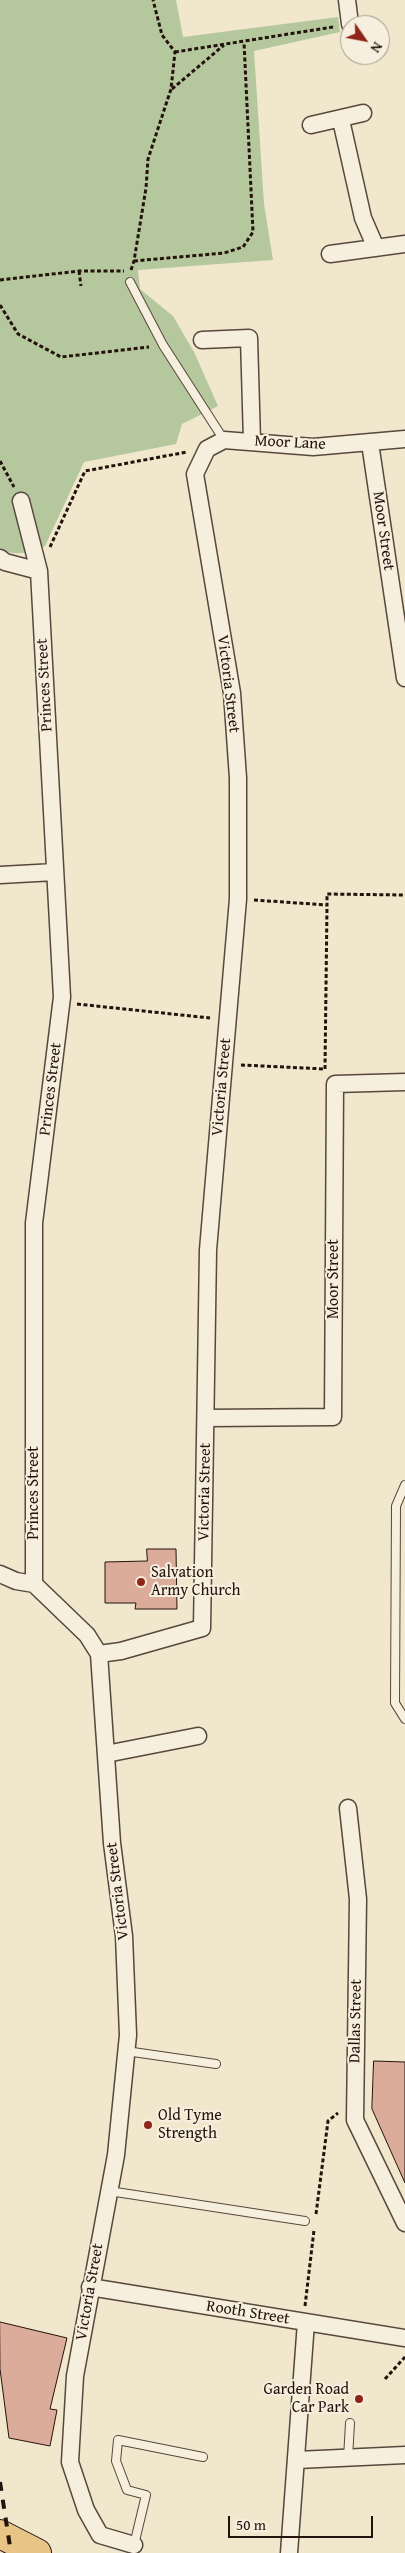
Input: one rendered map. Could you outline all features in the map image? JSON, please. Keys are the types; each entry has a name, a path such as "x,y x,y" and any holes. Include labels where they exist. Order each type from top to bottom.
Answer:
{"highway":[{"path":"0,2534 37,2553"}],"street":[{"path":"347,0 349,15"},
{"path":"310,125 363,114"},
{"path":"341,120 363,218 376,248"},
{"path":"330,254 405,244"},
{"path":"202,340 249,338 252,441"},
{"name":"Moor Lane","path":"207,449 224,440 313,447 405,439"},
{"name":"Moor Street","path":"370,443 405,678"},
{"name":"Victoria Street","path":"134,2545 100,2535 86,2510 70,2462 75,2376 116,2155 128,2035 124,1936 112,1843 99,1654 121,1651 202,1628 207,1418 208,1250 238,899 238,778 232,693 195,474 207,449"},
{"name":"Princes Street","path":"21,501 39,571 62,1002 34,1223 34,1584"},
{"path":"0,558 5,562 39,571"},
{"path":"0,875 54,872"},
{"path":"335,1084 405,1082"},
{"name":"Moor Street","path":"207,1418 333,1417 335,1084"},
{"path":"0,1574 16,1581 34,1584 87,1635 99,1654"},
{"path":"106,1754 198,1736"},
{"name":"Dallas Street","path":"348,1808 358,1899 355,2120 405,2223"},
{"name":"Rooth Street","path":"90,2287 405,2338"},
{"path":"289,2553 297,2460 305,2322"},
{"path":"297,2460 405,2455"}],"lane":[{"path":"130,282 163,345 224,440"},
{"path":"405,1485 396,1506 396,1703 405,1719"},
{"path":"126,2051 216,2064"},
{"path":"109,2191 305,2221"},
{"path":"348,2458 350,2423"},
{"path":"134,2545 146,2495 127,2490 116,2461 118,2440 203,2457"}],"path":[{"path":"130,282 130,271 134,261 146,188 148,159 171,90 175,52 162,35 153,0"},
{"path":"175,52 340,26"},
{"path":"134,261 224,253 243,247 253,232 244,42"},
{"path":"171,90 225,44"},
{"path":"0,280 79,271 130,271"},
{"path":"79,271 81,286"},
{"path":"0,305 18,334 61,357 163,345"},
{"path":"39,571 85,471 207,449"},
{"path":"0,461 21,501"},
{"path":"335,1084 325,1069 327,894 405,895"},
{"path":"238,899 327,905"},
{"path":"62,1002 228,1020"},
{"path":"223,1064 325,1069"},
{"path":"316,2217 328,2121 355,2100"},
{"path":"305,2322 315,2226"},
{"path":"385,2379 405,2358"}],"green space":[{"path":"0,0 176,0 183,37 338,17 340,32 254,51 264,204 273,260 138,270 140,289 173,316 194,352 218,406 182,424 176,444 84,462 45,546 28,552 17,553 11,553 0,548"}],"building":[{"name":"Salvation Army Church","path":"147,1549 176,1549 177,1609 135,1609 136,1603 105,1603 105,1562 147,1561"},
{"path":"374,2061 405,2062 405,2183 372,2109"},
{"path":"0,2322 67,2338 50,2409 57,2410 50,2446 9,2438 0,2369"}],"railway":[{"path":"0,2482 11,2553"}],"place":[{"name":"Salvation Army Church","path":"141,1582"},
{"name":"Old Tyme Strength","path":"148,2125"},
{"name":"Garden Road Car Park","path":"359,2399"}]}
